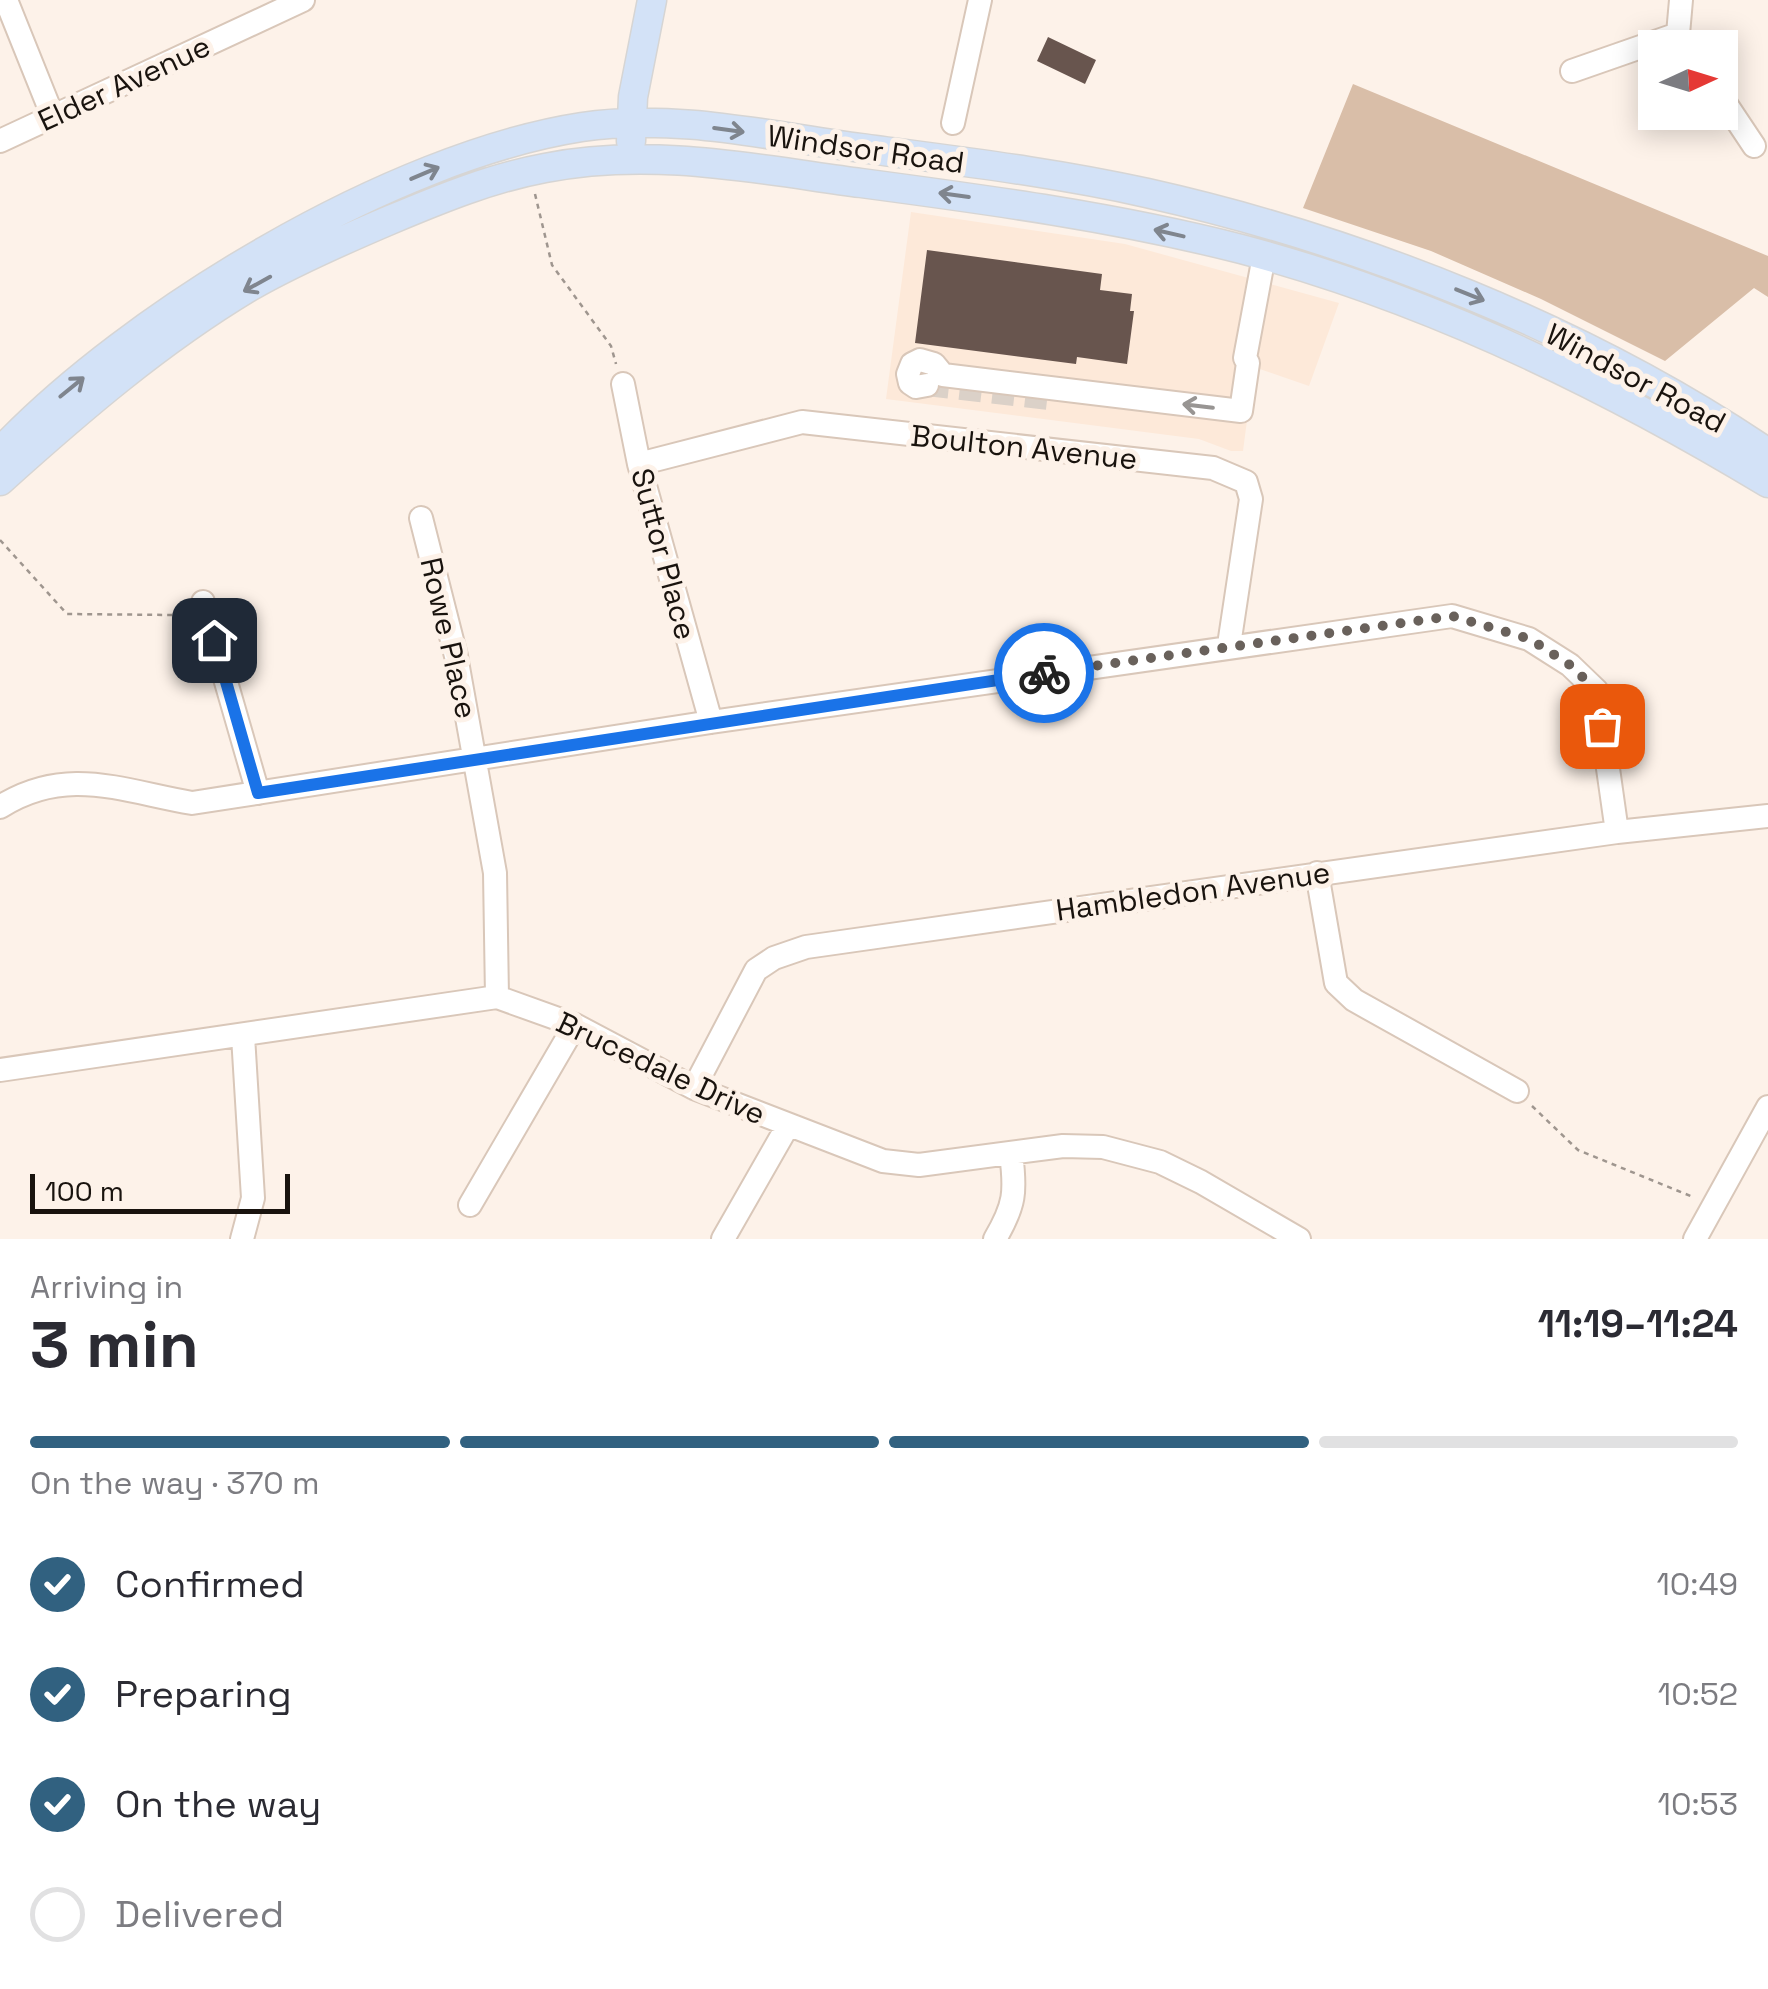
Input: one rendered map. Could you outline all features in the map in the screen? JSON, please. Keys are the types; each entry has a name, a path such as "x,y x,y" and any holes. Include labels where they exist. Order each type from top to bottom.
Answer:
{"main road":[{"path":"630,158 632,96 652,0"},
{"name":"Windsor Road","path":"0,452 29,421 152,323 336,213 482,150 582,127 632,122 713,128 1052,175 1194,205 1322,240 1489,303 1578,345 1732,428 1768,453"},
{"name":"Windsor Road","path":"0,481 121,375 253,285 438,200 530,171 630,158 744,167 1050,209 1133,224 1264,256 1414,307 1530,355 1644,412 1768,483"},
{"path":"1194,205 1254,242 1264,256 1302,254 1388,276 1410,272"}],"street":[{"path":"6,0 54,117"},
{"name":"Elder Avenue","path":"0,141 303,0"},
{"path":"954,123 980,0"},
{"path":"1681,0 1682,30"},
{"path":"1572,70 1638,52"},
{"path":"1738,122 1754,146"},
{"path":"1233,398 1239,364 1245,358 1264,256"},
{"path":"927,385 910,383 912,364 920,360 934,364 943,374 1241,411 1248,362 1245,358"},
{"name":"Suttor Place","path":"623,384 639,464 711,722"},
{"name":"Boulton Avenue","path":"639,464 802,422 1213,468 1246,482 1252,499 1229,646"},
{"name":"Rowe Place","path":"421,518 456,656 495,873 496,998"},
{"path":"203,602 258,793"},
{"path":"0,808 22,793 67,782 107,784 192,802 711,722 1452,616 1530,639 1570,665 1597,691 1618,832"},
{"name":"Hambledon Avenue","path":"694,1088 756,970 806,947 1618,832 1768,816"},
{"path":"1317,873 1336,982 1354,1000 1517,1092"},
{"name":"Brucedale Drive","path":"0,1070 496,998 575,1026 694,1088 883,1162 919,1166 1063,1146 1103,1147 1160,1162 1299,1239"},
{"path":"470,1204 575,1026"},
{"path":"242,1239 253,1198 243,1036"},
{"path":"1695,1239 1768,1107"},
{"path":"723,1239 787,1127"},
{"path":"995,1239 1010,1212 1016,1190 1011,1153"}],"path":[{"path":"530,171 552,265 610,346 623,384"},
{"path":"0,540 67,614 172,615 203,602"},
{"path":"1517,1092 1578,1150 1714,1206"}],"shaded area":[{"path":"1353,84 1768,256 1768,297 1754,288 1665,361 1541,299 1431,251 1303,208"},
{"path":"911,212 1125,244 1339,303 1309,386 1254,367 1243,451 1231,451 1199,439 886,399"}],"building":[{"path":"1048,37 1096,60 1085,84 1037,61"},
{"path":"927,250 1102,274 1100,290 1132,294 1130,311 1134,311 1127,364 1077,357 1076,364 915,343"}],"tunnel":[{"path":"927,385 1057,400"}],"way so far":[{"path":"1044,673 1452,616 1530,639 1570,665 1597,691 1602,726"}],"route":[{"path":"214,640 258,793 1044,673"}]}
